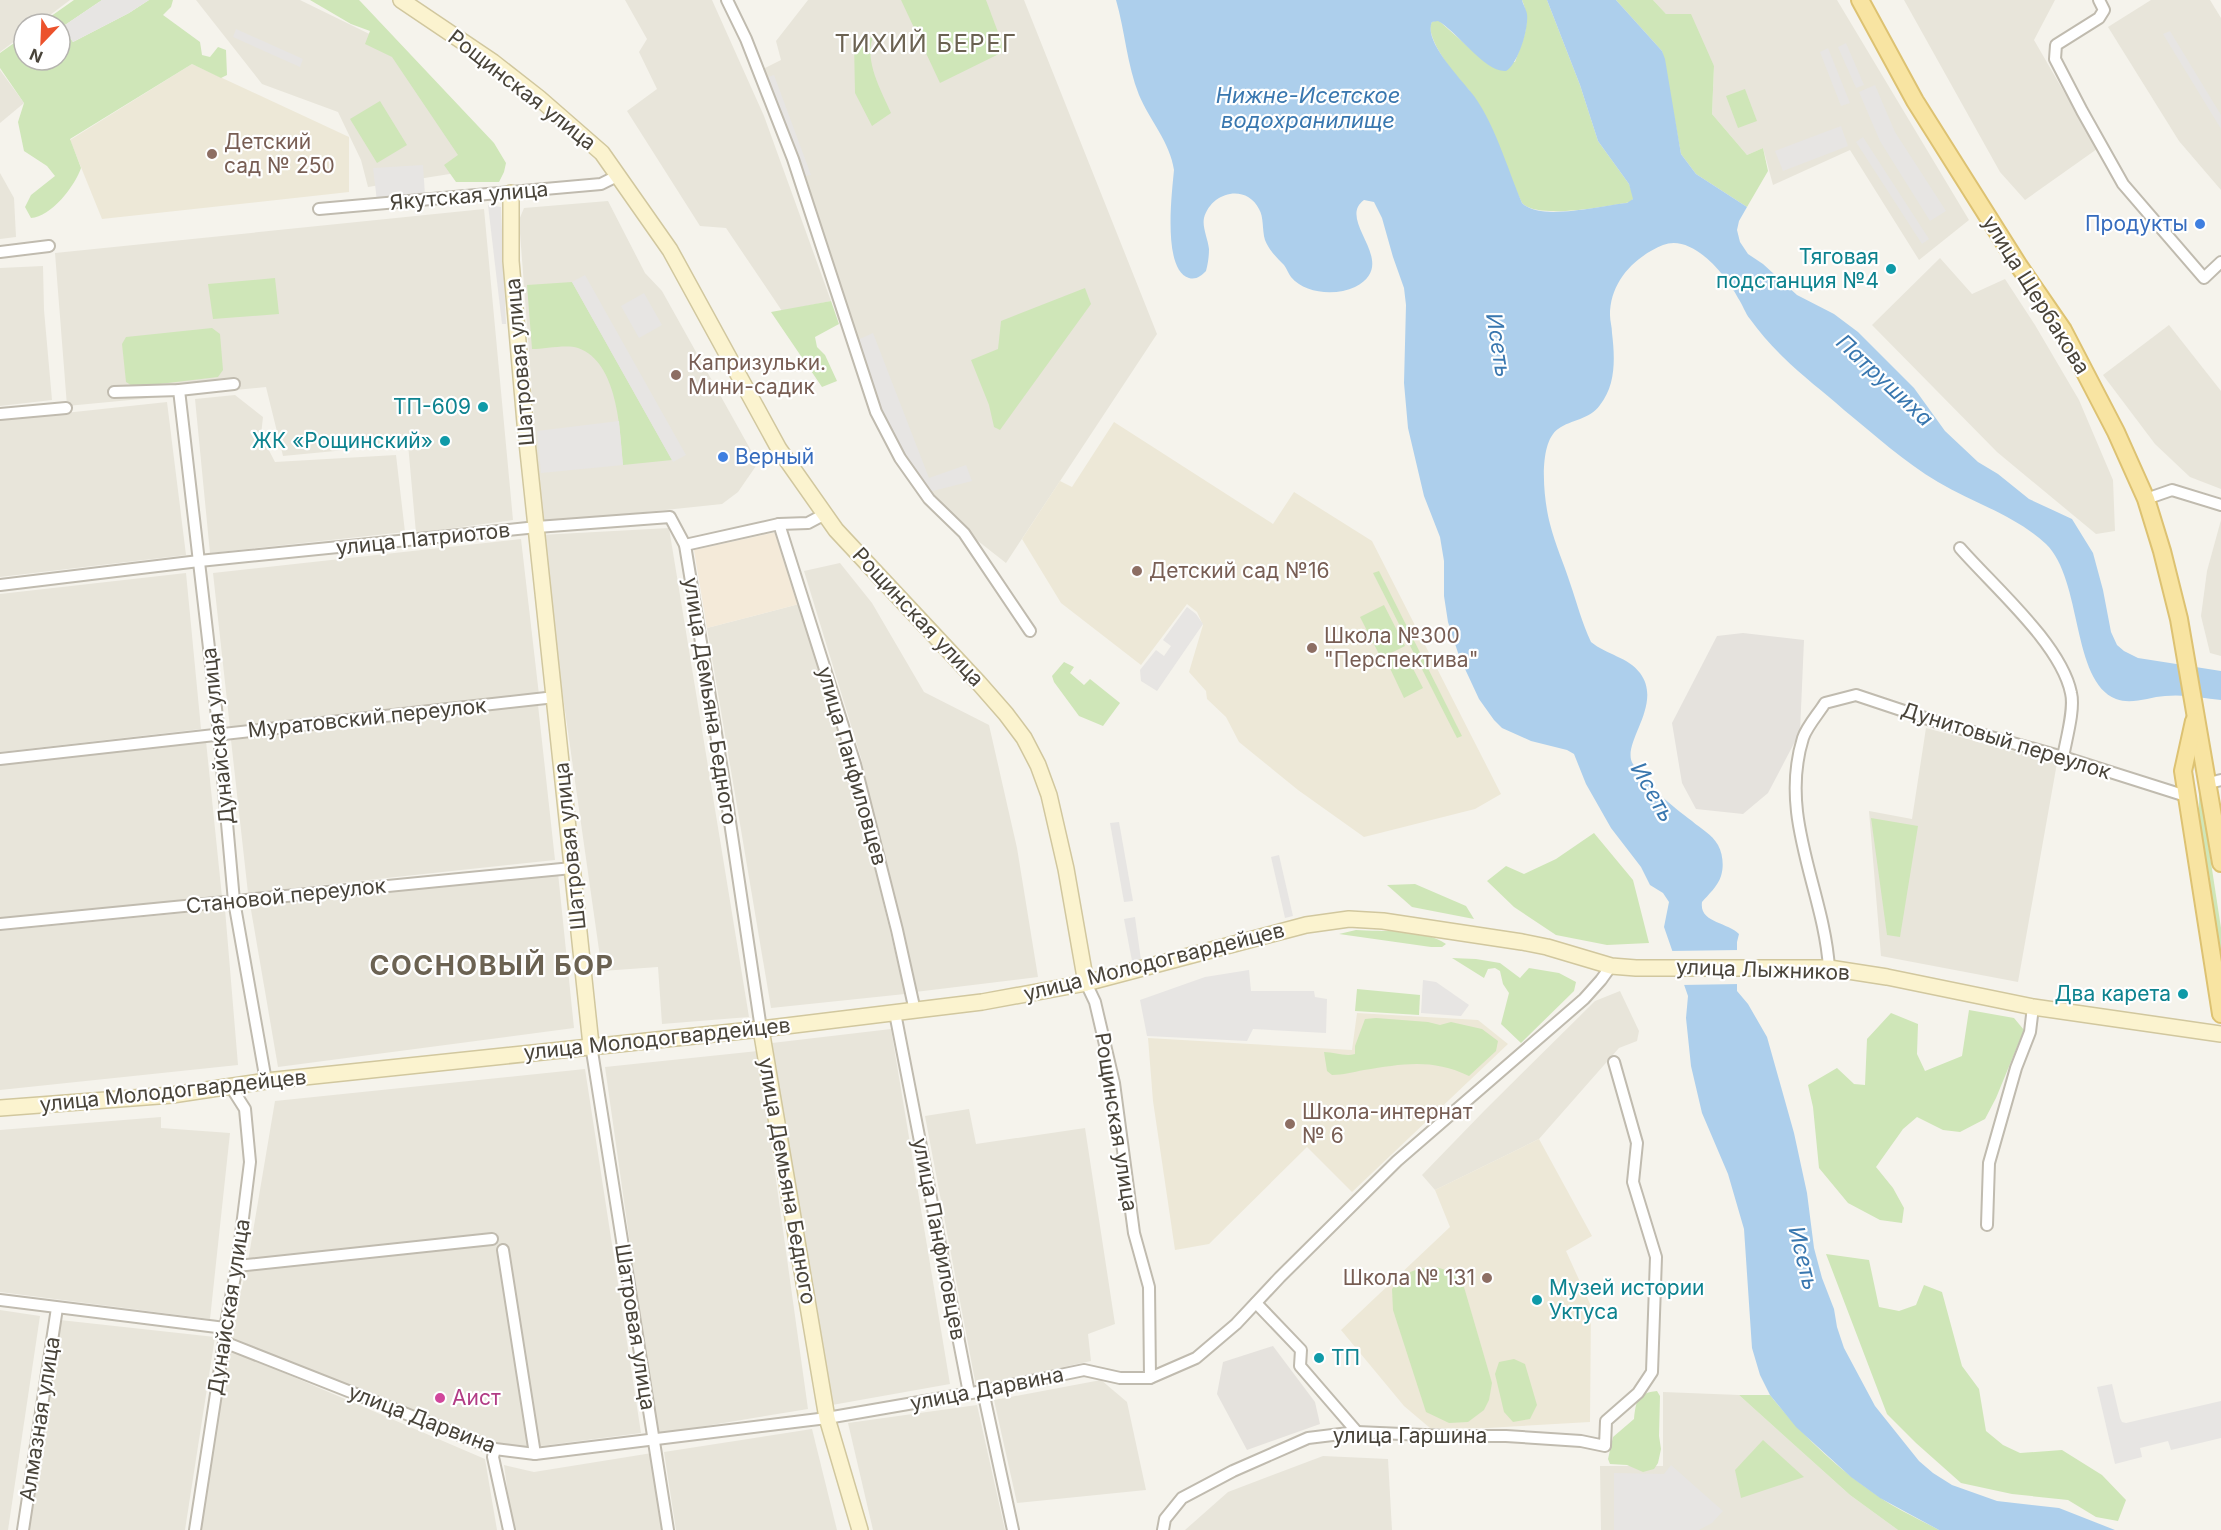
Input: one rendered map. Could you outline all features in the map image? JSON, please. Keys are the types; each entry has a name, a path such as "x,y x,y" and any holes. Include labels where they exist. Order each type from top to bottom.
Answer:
{"main road":[{"name":"улица Щербакова","path":"1860,0 1915,101 2019,266 2063,330 2116,432 2146,499 2179,619 2195,708 2215,781 2221,863"},
{"name":"улица Щербакова","path":"2195,708 2182,771 2221,1014"}],"street":[{"name":"Рощинская улица","path":"401,0 494,62 602,153 670,250 779,449 836,530 1006,714 1024,738 1038,765 1049,795 1066,869 1086,983 1095,1002 1114,1083 1134,1233 1149,1287 1150,1378"},
{"path":"727,0 747,39 793,159 876,411 900,458 929,499 964,533 1030,631"},
{"path":"2098,0 2104,9 2099,18 2056,45 2055,59 2122,184 2204,278 2221,262"},
{"name":"Якутская улица","path":"319,209 601,184 618,176"},
{"name":"Шатровая улица","path":"510,193 511,261 525,423 591,1046 668,1530"},
{"path":"0,252 49,246"},
{"path":"114,392 179,390 234,384"},
{"name":"Дунайская улица","path":"179,390 219,734 234,901 266,1081"},
{"path":"0,414 66,408"},
{"path":"2146,499 2172,490 2221,505"},
{"path":"685,545 779,524 808,523 825,514"},
{"name":"улица Патриотов","path":"0,585 199,561 537,527 670,517 685,545"},
{"name":"улица Панфиловцев","path":"779,524 855,764 915,1011"},
{"name":"улица Демьяна Бедного","path":"685,545 761,1029 827,1418 860,1530"},
{"path":"1960,548 2047,644 2063,669 2072,694 2063,757"},
{"name":"Дунитовый переулок","path":"1829,968 1822,922 1798,827 1796,780 1804,736 1825,703 1856,695 1937,722 2063,757 2186,796"},
{"name":"Муратовский переулок","path":"0,759 555,697"},
{"name":"Становой переулок","path":"0,924 572,868"},
{"name":"улица Лыжников","path":"1305,926 1349,919 1383,921 1522,942 1611,966 1829,968 2033,1006 2221,1034"},
{"name":"улица Молодогвардейцев","path":"0,1108 172,1095 266,1081 761,1029 982,1002 1086,983 1305,926"},
{"name":"улица Дарвина","path":"224,1342 495,1449 535,1454 827,1418 983,1391 1084,1370 1120,1378 1150,1378 1196,1358 1236,1324 1397,1161 1584,999 1611,966"},
{"path":"1987,1225 1989,1163 2016,1068 2030,1032 2033,1006"},
{"name":"улица Панфиловцев","path":"895,1013 969,1393"},
{"name":"улица Гаршина","path":"1164,1525 1182,1498 1233,1471 1308,1438 1357,1432 1560,1439 1605,1446 1606,1420 1638,1393 1652,1372 1656,1257 1633,1182 1637,1143 1614,1062"},
{"name":"Дунайская улица","path":"195,1530 225,1328 237,1266 250,1162 245,1109 231,1087"},
{"path":"237,1266 492,1239"},
{"path":"503,1250 535,1454"},
{"path":"0,1300 225,1328"},
{"path":"1256,1303 1301,1350 1300,1366 1357,1432"},
{"name":"Алмазная улица","path":"23,1530 57,1308"},
{"path":"983,1391 1013,1530"},
{"path":"495,1449 493,1457 509,1530"}],"shaded area":[{"path":"0,0 70,0 54,12 12,12 12,43 0,52"},
{"path":"102,0 149,0 73,42 72,20"},
{"path":"196,0 300,0 398,48 481,169 368,187 361,160 338,112 262,84"},
{"path":"625,0 712,0 764,116 831,301 782,311 726,228 700,226 627,111 657,89 639,52 647,39"},
{"path":"808,0 1024,0 1157,334 1006,563 927,501 876,412 763,69 781,60 776,41"},
{"path":"1653,0 1837,0 1969,220 1919,260 1850,150 1773,185 1763,148 1747,155 1712,114 1714,66"},
{"path":"1904,0 2055,0 2034,40 2097,149 2025,200 2000,172"},
{"path":"2151,0 2210,0 2221,18 2221,190 2179,141 2108,27"},
{"path":"236,29 303,59 300,67 233,37"},
{"path":"2170,31 2221,115 2221,129 2163,34"},
{"path":"1846,43 1864,85 1856,88 1838,47"},
{"path":"1828,48 1850,103 1841,106 1820,52"},
{"name":"Детский сад № 250","path":"192,64 349,137 349,192 102,219 70,140"},
{"path":"0,70 24,103 0,123"},
{"path":"774,75 811,175 805,176 768,77"},
{"path":"1875,85 1895,132 1946,211 1930,221 1880,141 1859,92"},
{"path":"1841,126 1848,146 1783,171 1775,151"},
{"path":"1863,137 1929,239 1922,244 1856,142"},
{"path":"423,165 425,196 377,201 373,168"},
{"path":"0,173 14,198 16,237 0,239"},
{"path":"608,201 645,273 662,291 758,463 738,492 722,504 542,523 519,220 524,208"},
{"path":"488,205 501,207 506,324 502,324"},
{"path":"484,209 513,520 416,533 408,444 283,456 266,387 67,406 55,253"},
{"path":"1940,258 1972,294 2005,279 2035,325 2079,400 2113,480 2115,531 2096,534 1997,452 1872,325"},
{"path":"43,266 44,310 52,400 0,406 0,268"},
{"path":"585,275 686,455 673,462 572,282"},
{"path":"644,293 662,325 639,338 621,306"},
{"path":"2169,325 2221,391 2221,489 2190,477 2155,444 2103,375"},
{"path":"873,333 929,478 966,465 972,481 929,492 900,458 853,342"},
{"path":"235,395 263,417 261,435 275,462 396,455 405,532 210,553 195,399"},
{"path":"167,402 186,555 0,577 0,420"},
{"path":"619,421 623,465 541,473 537,431"},
{"name":"Школа №300 \"Перспектива\"","path":"1114,422 1273,524 1294,492 1372,541 1501,794 1475,809 1364,837 1298,790 1239,742 1226,717 1207,699 1206,691 1189,672 1203,625 1197,612 1187,604 1141,665 1061,603 1022,539 1060,481 1072,487"},
{"path":"2221,520 2221,656 2210,653 2201,616 2207,571"},
{"path":"669,528 749,1017 662,1024 658,967 602,971 540,535"},
{"path":"777,532 799,604 707,628 694,550"},
{"path":"521,539 539,695 230,728 213,573"},
{"path":"840,563 872,603 924,692 989,725 1017,848 1038,977 915,992 861,758 804,571"},
{"path":"186,573 201,729 0,752 0,594"},
{"path":"799,604 850,764 905,994 771,1008 707,628"},
{"path":"1187,607 1203,624 1157,691 1141,681 1140,670 1156,650 1164,656 1171,646 1163,640"},
{"path":"1743,633 1804,640 1800,732 1768,793 1743,814 1696,809 1682,783 1672,723 1717,636"},
{"path":"538,705 555,860 248,893 231,740"},
{"path":"1926,728 2057,763 2018,982 1881,956 1869,811 1912,819"},
{"path":"206,741 222,897 0,919 0,764"},
{"path":"1119,822 1133,901 1124,902 1110,823"},
{"path":"1279,855 1293,916 1285,918 1271,857"},
{"path":"558,873 574,1028 278,1067 250,904"},
{"path":"225,909 238,1065 0,1090 0,931"},
{"path":"1135,917 1141,960 1132,961 1124,919"},
{"path":"1249,970 1251,991 1314,991 1315,997 1327,999 1326,1033 1253,1029 1247,1041 1147,1036 1140,1000 1205,977"},
{"path":"1423,980 1436,982 1469,1005 1461,1016 1421,1013"},
{"path":"1620,991 1639,1031 1637,1041 1619,1048 1539,1139 1435,1190 1422,1175 1595,1001"},
{"name":"Школа-интернат № 6","path":"1357,1013 1478,1020 1508,1044 1352,1192 1307,1147 1209,1244 1175,1250 1153,1101 1148,1038 1352,1050"},
{"path":"891,1029 950,1384 832,1405 772,1043"},
{"path":"758,1051 808,1409 657,1434 605,1067"},
{"path":"585,1069 641,1433 525,1448 485,1440 229,1338 247,1267 275,1101"},
{"path":"969,1109 976,1144 1085,1128 1115,1324 1088,1334 1091,1361 976,1386 925,1116"},
{"path":"161,1117 161,1128 230,1133 210,1319 0,1292 0,1130"},
{"name":"Школа № 131","path":"1539,1139 1592,1236 1566,1251 1591,1306 1590,1422 1487,1428 1430,1428 1404,1406 1341,1330 1450,1227 1435,1190"},
{"path":"0,1310 40,1316 8,1530 0,1530"},
{"path":"60,1320 215,1337 185,1530 27,1530"},
{"path":"1273,1346 1315,1402 1320,1424 1247,1450 1217,1394 1223,1362"},
{"path":"226,1348 485,1459 497,1530 198,1530"},
{"path":"1101,1380 1127,1402 1146,1490 1017,1503 994,1400"},
{"path":"2112,1384 2120,1418 2126,1423 2221,1401 2221,1438 2171,1450 2168,1441 2140,1448 2142,1457 2115,1464 2097,1387"},
{"path":"1663,1392 1739,1395 1850,1495 1898,1530 1601,1530 1600,1466 1663,1466"},
{"path":"977,1405 1005,1530 873,1530 848,1423"},
{"path":"812,1429 837,1530 676,1530 664,1452"},
{"path":"652,1453 665,1530 513,1530 504,1465 534,1472"},
{"path":"1323,1456 1388,1459 1392,1530 1185,1530 1228,1492"},
{"path":"1671,1465 1723,1511 1712,1523 1699,1530 1614,1530 1614,1473 1664,1474"}],"green space":[{"path":"74,0 102,0 72,20 72,12 57,12"},
{"path":"149,0 173,0 171,7 163,15 200,42 202,55 210,57 218,47 226,50 227,75 221,78 192,64 70,139 81,168 78,175 68,191 54,206 39,216 31,218 25,207 31,195 55,176 47,166 24,151 18,122 24,103 0,68 0,53 12,44 12,72 72,72 72,41 129,13"},
{"path":"310,0 359,0 494,143 506,163 499,182 456,182 444,165 458,155 392,57 365,44 370,31 351,24"},
{"path":"901,0 986,0 1005,51 940,83"},
{"path":"1522,0 1547,0 1580,85 1598,141 1629,184 1634,197 1631,202 1591,209 1557,211 1543,211 1530,208 1522,203 1469,90 1439,51 1430,26 1432,22 1438,20 1482,59 1515,62 1526,24"},
{"path":"1616,0 1653,0 1666,14 1691,14 1714,66 1712,114 1747,155 1763,148 1768,171 1747,207 1696,174 1681,154 1662,51"},
{"path":"873,37 872,66 891,113 872,126 855,93 854,43"},
{"path":"1745,89 1757,121 1738,128 1726,96"},
{"path":"380,101 407,145 377,163 350,119"},
{"path":"275,278 279,314 213,319 208,284"},
{"path":"572,282 672,460 623,465 618,416 609,382 601,367 591,356 578,348 532,349 527,285"},
{"path":"1085,288 1091,304 1000,430 994,427 989,405 971,360 998,349 1001,321"},
{"path":"831,301 839,324 815,337 817,347 825,355 837,381 822,387 771,312"},
{"path":"212,328 220,334 223,370 218,377 134,387 126,382 122,344 126,337"},
{"path":"1379,571 1462,736 1457,738 1373,573"},
{"path":"1384,605 1405,646 1381,658 1360,617"},
{"path":"1405,653 1423,688 1404,698 1387,662"},
{"path":"1064,662 1074,667 1070,673 1084,685 1090,679 1120,703 1103,726 1079,716 1054,682 1052,676"},
{"path":"2199,784 2221,928 2221,959 2199,821"},
{"path":"1871,818 1918,826 1900,937 1887,935"},
{"path":"1594,833 1633,880 1649,943 1607,945 1556,935 1514,907 1487,881 1506,866 1524,874 1556,859"},
{"path":"1415,884 1466,906 1474,919 1412,907 1387,885"},
{"path":"1356,930 1415,933 1446,944 1442,947 1431,947 1339,934"},
{"path":"1452,958 1500,963 1520,978 1529,968 1559,973 1576,982 1574,991 1521,1043 1501,1024 1509,993 1503,984 1500,971 1495,968 1488,969 1484,978"},
{"path":"1357,989 1420,995 1419,1015 1355,1011"},
{"path":"1969,1010 2014,1018 2024,1030 1996,1098 1985,1119 1960,1132 1943,1130 1917,1117 1903,1129 1876,1167 1893,1188 1904,1208 1902,1223 1880,1220 1848,1203 1819,1168 1813,1107 1808,1085 1837,1068 1854,1084 1865,1085 1867,1039 1891,1013 1918,1024 1917,1054 1925,1071 1962,1056"},
{"path":"1376,1018 1440,1025 1451,1022 1482,1029 1498,1041 1496,1051 1469,1076 1442,1067 1417,1064 1336,1075 1327,1071 1324,1052 1355,1054 1355,1046 1365,1019"},
{"path":"1826,1254 1869,1260 1879,1307 1899,1311 1916,1305 1924,1285 1942,1292 1962,1366 1979,1389 1986,1431 2003,1445 2020,1453 2062,1450 2102,1475 2126,1500 2118,1521 2096,1517 2068,1500 2012,1494 1961,1483 1916,1443 1887,1414"},
{"path":"1436,1267 1452,1272 1464,1287 1492,1383 1489,1400 1484,1410 1468,1422 1449,1423 1426,1412 1393,1310 1392,1289 1402,1278 1415,1270"},
{"path":"1514,1359 1525,1364 1537,1405 1530,1419 1513,1422 1504,1412 1495,1374 1499,1362"},
{"path":"1657,1391 1660,1396 1661,1449 1658,1463 1654,1469 1643,1472 1627,1465 1610,1464 1608,1459 1613,1437 1634,1419 1641,1396"},
{"path":"1739,1395 1770,1395 1807,1437 1848,1474 1885,1501 1939,1530 1898,1530 1850,1495"},
{"path":"1763,1440 1804,1477 1741,1498 1735,1470"}],"water":[{"name":"Нижне-Исетское водохранилище","path":"1116,0 1522,0 1527,14 1524,36 1515,61 1506,71 1489,65 1438,21 1432,22 1431,30 1437,48 1486,115 1522,203 1531,209 1557,212 1627,203 1633,199 1629,184 1598,141 1580,85 1547,0 1616,0 1662,51 1681,154 1696,174 1747,207 1737,230 1740,242 1748,254 1763,264 1797,295 1834,314 1858,332 1914,388 1945,431 1978,462 1998,474 2029,499 2072,519 2093,553 2111,632 2117,645 2138,658 2221,671 2221,700 2193,696 2159,697 2134,701 2116,699 2102,689 2091,672 2066,581 2058,560 2046,544 2021,525 1951,490 1925,474 1844,410 1798,371 1770,343 1748,317 1725,278 1707,258 1685,245 1674,243 1663,245 1642,256 1619,282 1611,303 1610,317 1614,361 1612,380 1605,397 1596,410 1586,417 1563,426 1551,436 1547,447 1544,474 1548,514 1554,539 1591,642 1635,668 1646,685 1645,711 1632,746 1633,764 1652,787 1710,835 1720,849 1722,869 1720,880 1702,902 1702,909 1709,918 1739,934 1737,991 1748,1004 1767,1037 1794,1133 1807,1193 1814,1248 1844,1348 1875,1406 1919,1461 1933,1473 1952,1485 1997,1501 2059,1508 2115,1530 1939,1530 1880,1498 1851,1477 1796,1427 1770,1395 1760,1375 1752,1348 1744,1229 1728,1174 1702,1113 1691,1066 1686,1018 1688,996 1664,927 1669,902 1663,893 1650,885 1641,867 1611,828 1586,784 1574,754 1567,750 1531,741 1502,728 1479,699 1459,656 1448,622 1440,537 1424,496 1408,428 1404,383 1406,305 1404,288 1382,218 1374,202 1364,200 1357,209 1357,219 1371,254 1372,266 1368,277 1347,290 1321,292 1304,287 1291,277 1265,240 1261,212 1253,201 1246,196 1229,194 1214,202 1204,218 1209,249 1206,271 1194,278 1189,278 1181,272 1175,261 1172,246 1171,212 1174,170 1172,160 1143,105 1135,84"}],"pier":[{"path":"1740,950 1740,984 1681,985 1669,951"}],"place":[{"name":"Детский сад № 250","path":"212,154"},
{"name":"Продукты","path":"2200,224"},
{"name":"Тяговая подстанция №4","path":"1891,269"},
{"name":"Капризульки. Мини-садик","path":"676,375"},
{"name":"ТП-609","path":"483,407"},
{"name":"ЖК «Рощинский»","path":"445,441"},
{"name":"Верный","path":"723,457"},
{"name":"Детский сад №16","path":"1137,571"},
{"name":"Школа №300 \"Перспектива\"","path":"1312,648"},
{"name":"Два карета","path":"2183,994"},
{"name":"Школа-интернат № 6","path":"1290,1124"},
{"name":"Школа № 131","path":"1487,1278"},
{"name":"Музей истории Уктуса","path":"1537,1300"},
{"name":"ТП","path":"1319,1358"},
{"name":"Аист","path":"440,1398"}],"district":[{"name":"ТИХИЙ БЕРЕГ","path":"926,44"},
{"name":"СОСНОВЫЙ БОР","path":"492,966"}],"water label":[{"name":"Исеть","path":"1499,345"},
{"name":"Патрушиха","path":"1885,380"},
{"name":"Исеть","path":"1653,792"},
{"name":"Исеть","path":"1804,1258"}]}
